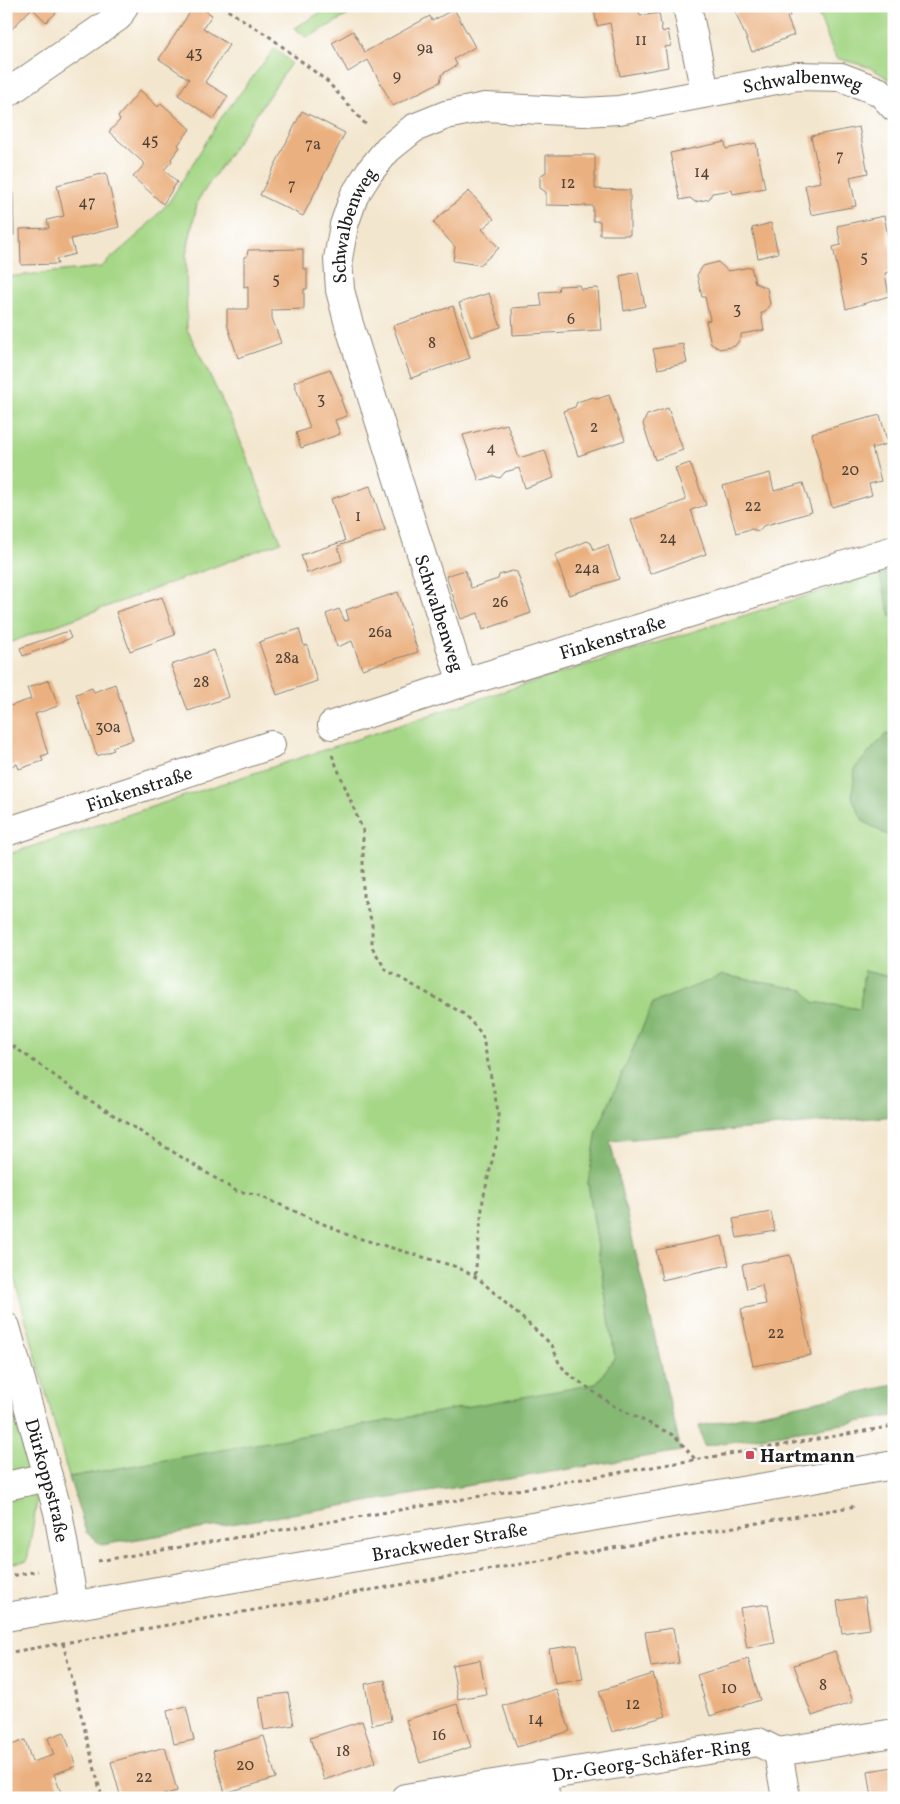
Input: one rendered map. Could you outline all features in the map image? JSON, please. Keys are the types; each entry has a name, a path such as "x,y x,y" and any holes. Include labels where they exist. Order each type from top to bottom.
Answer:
{"street":[{"path":"9,92 118,16 124,6"},
{"path":"687,6 705,92"},
{"name":"Schwalbenweg","path":"462,682 348,321 340,290 338,259 344,225 354,196 370,171 388,149 414,128 446,115 485,107 582,112 618,110 797,76 841,76 880,92 894,107"},
{"name":"Finkenstraße","path":"332,725 462,682 894,550"},
{"name":"Finkenstraße","path":"6,832 272,744"},
{"name":"Dürkoppstraße","path":"6,1327 58,1512 74,1605"},
{"name":"Brackweder Straße","path":"6,1617 894,1465"},
{"path":"6,1486 48,1477"},
{"name":"Dr.-Georg-Schäfer-Ring","path":"405,1798 543,1786 758,1742 778,1752 894,1733"},
{"path":"778,1752 786,1798"}],"path":[{"path":"222,6 270,37 328,82 388,149"},
{"path":"888,6 894,50"},
{"path":"331,754 363,831 363,897 372,922 372,947 386,970 464,1014 482,1034 498,1111 498,1136 483,1198 475,1277"},
{"path":"6,1041 83,1096 236,1191 256,1194 348,1235 457,1267 475,1277 552,1345 559,1363 567,1373 614,1406 675,1436 695,1460"},
{"path":"6,1577 894,1426"},
{"path":"6,1652 864,1504"},
{"path":"63,1643 102,1798"}],"green space":[{"path":"331,6 364,6 307,38 295,28"},
{"path":"815,6 894,6 894,82 869,67 836,58"},
{"path":"275,48 291,63 198,200 186,255 187,329 233,423 281,542 6,644 6,277 101,267 140,233 169,202 221,118"},
{"path":"894,568 894,617 891,617 879,573"},
{"path":"879,573 891,616 894,617 894,736 886,734 863,821 894,839 894,978 864,971 860,1009 812,1002 653,1003 588,1183 615,1357 596,1385 69,1477 6,1247 6,855 466,703"},
{"path":"886,734 894,736 894,839 863,821 852,797 855,768"},
{"path":"864,971 894,978 894,1116 610,1141 681,1451 101,1545 86,1532 69,1477 596,1384 615,1357 588,1183 597,1131 653,1003 723,975 804,990 813,1002 860,1009"},
{"path":"894,1385 894,1416 704,1446 699,1426"},
{"path":"6,1387 37,1501 27,1561 6,1564"}],"building":[{"path":"6,6 54,6 58,11 46,22 32,8 6,35"},
{"path":"194,6 198,6 212,15 203,28 229,45 205,82 228,96 214,119 178,95 189,79 159,59"},
{"path":"611,6 638,6 640,16 659,13 662,32 668,30 671,46 665,47 668,67 620,76 610,23 597,26 594,9"},
{"path":"733,6 787,6 790,16 787,17 794,35 752,52"},
{"path":"454,9 475,47 454,59 457,65 442,74 440,82 393,106 368,60 348,72 332,43 353,31 365,52 430,16 432,21"},
{"path":"140,90 158,107 161,103 190,129 178,145 180,147 171,159 172,161 164,170 177,182 163,204 133,177 145,164 109,132 120,120 118,117"},
{"path":"302,111 345,133 303,216 260,195"},
{"path":"859,127 868,173 850,177 856,206 811,215 805,185 821,182 811,136"},
{"path":"725,142 726,149 756,143 765,188 733,194 732,190 712,193 709,199 695,202 690,198 680,200 670,153"},
{"path":"546,155 595,155 595,189 630,190 630,235 600,235 600,221 593,221 593,206 546,205 546,192 540,188 540,176 546,172"},
{"path":"106,173 119,227 71,239 75,254 56,259 58,264 21,265 20,229 49,228 47,220 64,216 57,185"},
{"path":"6,190 13,190 14,235 6,235"},
{"path":"469,191 494,219 482,229 499,248 480,265 453,261 455,247 433,222"},
{"path":"884,216 894,266 894,271 885,273 889,296 846,309 833,247 841,245 837,226"},
{"path":"771,223 778,253 758,258 752,228"},
{"path":"303,249 303,269 307,269 304,309 272,310 272,318 281,343 238,358 227,324 227,309 248,309 248,286 244,287 244,257 247,256 248,250"},
{"path":"718,262 728,271 751,267 755,283 767,288 770,304 764,313 761,313 764,330 741,334 741,338 735,346 720,349 711,344 706,321 710,320 705,297 702,297 697,275 703,266"},
{"path":"638,272 645,306 624,311 620,276"},
{"path":"579,285 581,289 598,288 601,330 513,335 512,308 542,306 540,292 558,291 559,286"},
{"path":"489,293 501,327 471,337 459,303"},
{"path":"453,306 470,358 411,378 393,326"},
{"path":"683,344 687,363 658,369 653,349"},
{"path":"330,369 342,397 341,400 347,416 335,420 340,434 301,448 296,433 310,428 294,382"},
{"path":"609,395 625,440 578,456 563,411 575,407 577,402"},
{"path":"668,408 683,450 655,460 643,424 647,415"},
{"path":"880,415 888,444 872,448 881,481 869,484 872,495 832,507 811,433"},
{"path":"507,424 519,458 545,450 554,478 525,488 519,468 505,472 500,478 494,476 479,481 463,435"},
{"path":"690,463 706,505 691,510 706,554 650,574 631,520 686,500 675,468"},
{"path":"770,473 774,491 803,483 812,512 763,526 759,531 751,529 736,533 723,486"},
{"path":"370,486 385,530 338,546 342,561 307,573 301,555 345,541 331,499"},
{"path":"587,541 591,543 594,550 608,545 619,579 569,595 555,555"},
{"path":"465,570 471,588 498,579 499,575 512,571 517,572 531,613 483,630 478,613 461,619 446,576"},
{"path":"398,592 418,652 362,669 352,641 337,647 326,614 339,609 345,621 349,620 346,610"},
{"path":"162,597 175,635 130,651 116,612"},
{"path":"299,629 304,646 307,645 317,681 277,695 259,642"},
{"path":"68,631 71,638 23,656 20,648"},
{"path":"214,650 229,697 188,711 171,665"},
{"path":"49,680 58,706 35,714 48,754 41,756 43,761 19,769 17,764 6,768 7,707 31,699 27,688"},
{"path":"115,684 133,740 112,747 114,750 97,756 76,694 92,688 94,692"},
{"path":"771,1212 775,1231 737,1238 733,1219"},
{"path":"722,1236 729,1265 662,1280 656,1250"},
{"path":"790,1255 811,1355 753,1366 741,1309 766,1304 762,1285 747,1289 742,1265"},
{"path":"865,1597 870,1629 842,1633 837,1601"},
{"path":"768,1604 775,1643 747,1648 740,1608"},
{"path":"673,1628 679,1663 651,1667 645,1632"},
{"path":"577,1645 583,1679 555,1684 549,1649"},
{"path":"835,1651 853,1702 812,1716 794,1665"},
{"path":"748,1659 760,1700 710,1716 697,1675"},
{"path":"480,1660 486,1694 458,1699 452,1665"},
{"path":"653,1674 666,1716 612,1732 599,1691"},
{"path":"385,1680 391,1721 372,1725 365,1684"},
{"path":"556,1689 570,1731 517,1747 503,1706"},
{"path":"288,1693 294,1725 264,1730 259,1697"},
{"path":"457,1704 471,1747 420,1763 406,1720"},
{"path":"186,1706 194,1740 174,1744 167,1711"},
{"path":"362,1721 376,1762 324,1780 310,1738"},
{"path":"64,1732 76,1766 54,1774 63,1798 13,1798 6,1780 6,1747 25,1740 32,1762 54,1755 48,1738"},
{"path":"264,1736 276,1778 225,1793 213,1751"},
{"path":"165,1747 177,1791 152,1798 121,1798 111,1762"},
{"path":"894,1767 894,1798 872,1798 868,1771"}],"place":[{"name":"Hartmann","path":"750,1455"}]}
